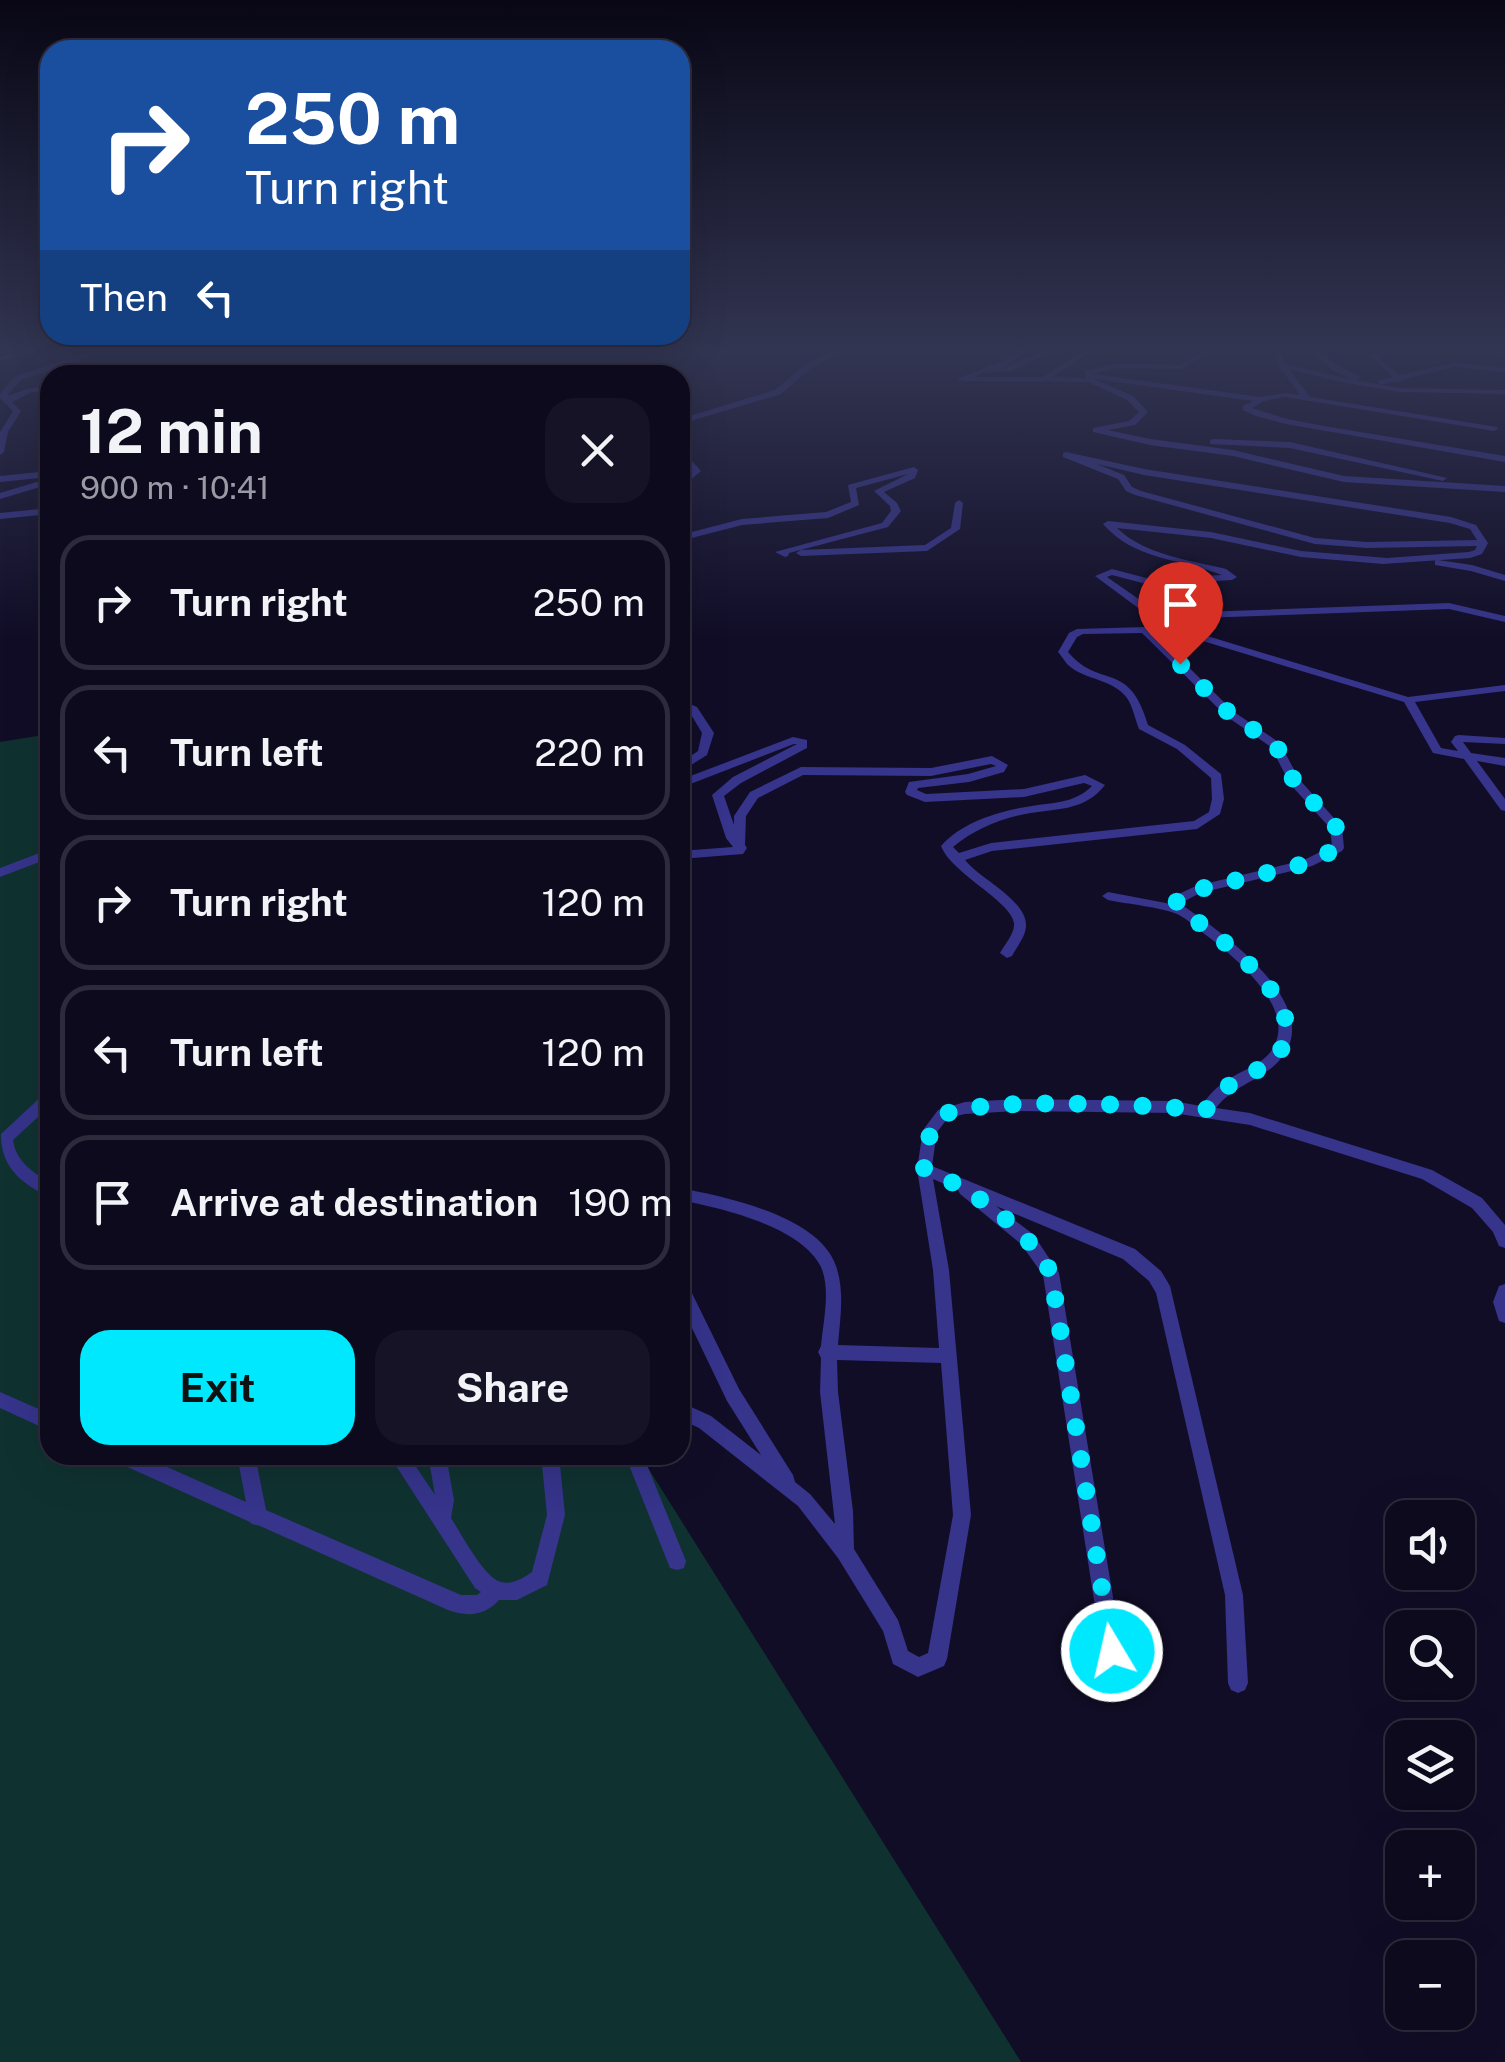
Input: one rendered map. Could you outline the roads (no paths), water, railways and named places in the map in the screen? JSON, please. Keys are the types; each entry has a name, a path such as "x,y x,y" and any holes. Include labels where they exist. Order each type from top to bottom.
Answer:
{"street":[{"path":"1193,447 1344,479 1502,488"},
{"path":"1296,447 1502,488"},
{"path":"1434,447 1505,459"},
{"path":"1066,455 1144,472 1451,520 1473,527 1483,544 1367,545 1291,536 1138,493 1120,477 1066,455"},
{"path":"690,535 742,522 828,515 856,502 852,487 909,469 916,473 878,491 894,505 893,518 886,525 780,552 892,552 927,548 955,529 959,503"},
{"path":"0,480 40,478"},
{"path":"0,496 40,482"},
{"path":"0,516 40,512"},
{"path":"1505,578 1453,564 1301,554 1211,535 1108,524 1122,537 1148,550 1232,577 1150,582 1112,572 1100,576 1187,633 1242,646 1309,672 1408,700 1505,688"},
{"path":"1383,561 1470,555 1483,544"},
{"path":"1180,627 1190,617 1201,614 1449,606 1505,618"},
{"path":"958,858 991,847 1165,831 1197,825 1214,814 1217,778 1181,747 1143,727 1133,694 1124,686 1072,664 1063,652 1064,646 1081,631 1140,628 1202,682 1230,714 1276,745 1294,781 1336,827 1339,838 1338,848 1308,863 1181,895 1176,900 1180,910"},
{"path":"1408,700 1437,751 1505,762"},
{"path":"690,708 708,734 702,753 690,761"},
{"path":"1505,741 1459,738 1457,742 1505,807"},
{"path":"690,780 794,740 803,742 804,746 737,780 718,796 732,838 742,848"},
{"path":"742,848 740,816 754,795 801,772 931,772 992,760 1002,765 995,772 910,788 925,798 1024,793 1086,779 1098,785 1080,802 1015,814 956,837 948,846 966,872 995,892 1017,916 1019,930 1007,953"},
{"path":"690,855 708,856 742,848"},
{"path":"0,873 40,857"},
{"path":"1108,896 1180,910 1212,930 1274,992 1285,1023 1284,1046 1274,1059 1217,1093 1206,1110"},
{"path":"690,1306 733,1394 790,1486 844,1551 890,1627 900,1657 918,1667 937,1659 962,1515 941,1270 924,1169 932,1123 943,1114 965,1108 1017,1105 1206,1110 1324,1140 1427,1174 1477,1202 1498,1226 1505,1242"},
{"path":"40,1106 6,1138 5,1150 14,1164 40,1184"},
{"path":"924,1169 1129,1254 1148,1269 1164,1292 1234,1595 1238,1683"},
{"path":"952,1181 1027,1239 1051,1273 1112,1651"},
{"path":"690,1197 789,1226 806,1237 834,1282 826,1352 845,1522 844,1551"},
{"path":"1505,1291 1501,1302 1505,1316"},
{"path":"826,1352 946,1356"},
{"path":"0,1400 40,1418"},
{"path":"690,1415 790,1486"},
{"path":"142,1465 456,1603 475,1607 489,1600 494,1591"},
{"path":"248,1465 258,1518"},
{"path":"405,1465 482,1580 494,1591 514,1594 540,1578 556,1515 551,1465"},
{"path":"439,1465 445,1500 441,1520"},
{"path":"638,1465 677,1561"}]}
